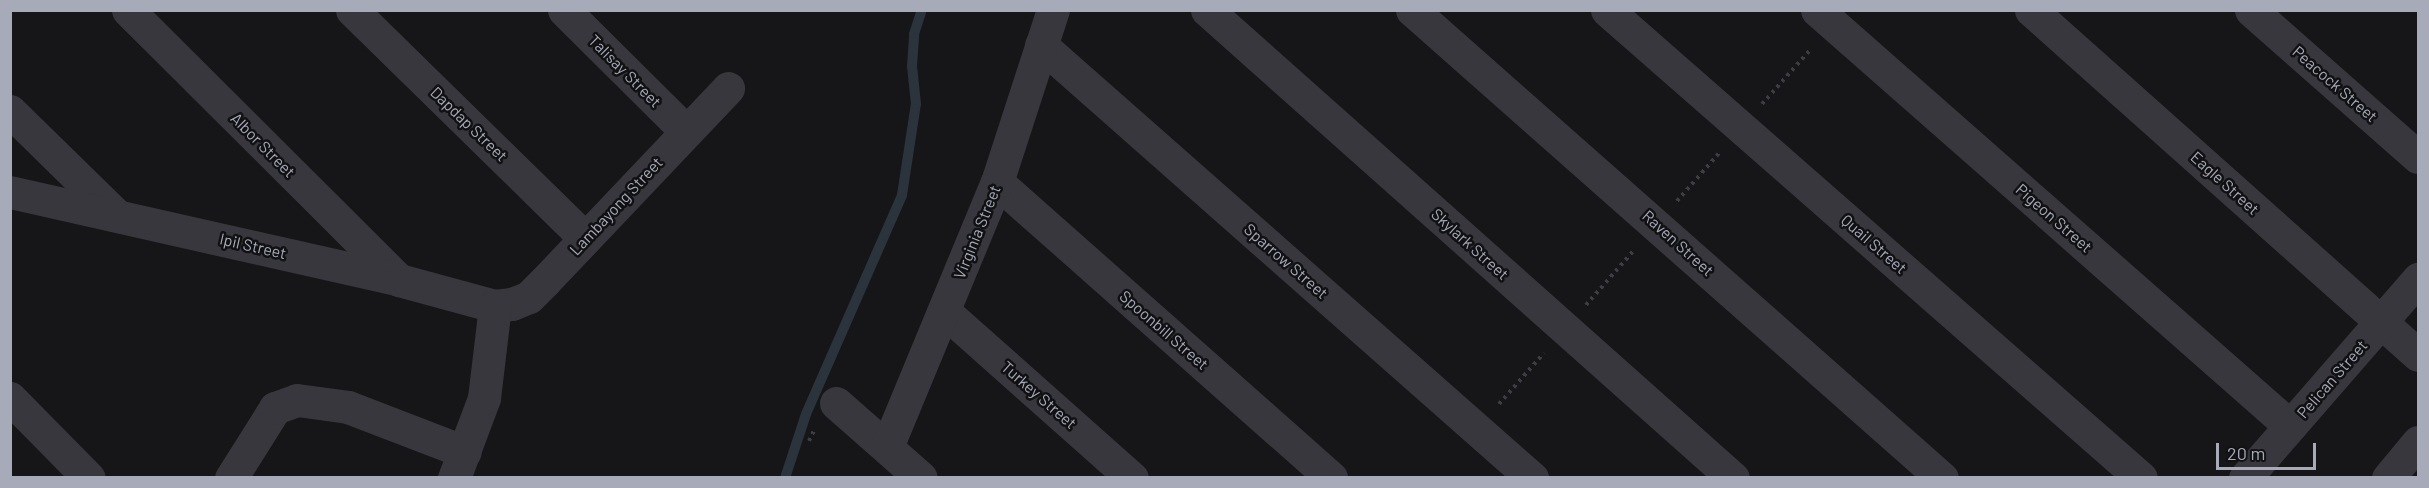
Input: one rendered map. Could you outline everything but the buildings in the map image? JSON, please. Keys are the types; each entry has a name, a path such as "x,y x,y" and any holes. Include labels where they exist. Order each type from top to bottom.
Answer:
{"street":[{"name":"Albor Street","path":"128,10 399,280"},
{"name":"Dapdap Street","path":"352,10 585,238"},
{"name":"Talisay Street","path":"564,10 686,131"},
{"name":"Virginia Street","path":"887,447 945,312 997,182 1053,10"},
{"name":"Skylark Street","path":"1207,10 1733,477"},
{"name":"Raven Street","path":"1412,10 1942,477"},
{"name":"Quail Street","path":"1606,10 2141,477"},
{"name":"Pigeon Street","path":"1817,10 2290,426"},
{"name":"Eagle Street","path":"2031,10 2418,355"},
{"name":"Peacock Street","path":"2251,10 2418,157"},
{"name":"Sparrow Street","path":"1041,45 1532,477"},
{"name":"Lambayong Street","path":"495,306 512,304 529,297 728,88"},
{"path":"10,111 115,214"},
{"name":"Spoonbill Street","path":"997,182 1331,477"},
{"name":"Ipil Street","path":"10,192 399,280 495,306"},
{"name":"Pelican Street","path":"2245,477 2418,279"},
{"path":"231,477 275,408 297,400 348,407 460,465 484,398 495,306"},
{"name":"Turkey Street","path":"945,312 1132,477"},
{"path":"836,403 921,477"},
{"path":"13,407 89,477"},
{"path":"2388,477 2418,442"}],"waterway":[{"path":"785,478 806,414 902,195 916,104 912,66 914,34 922,10"}]}
